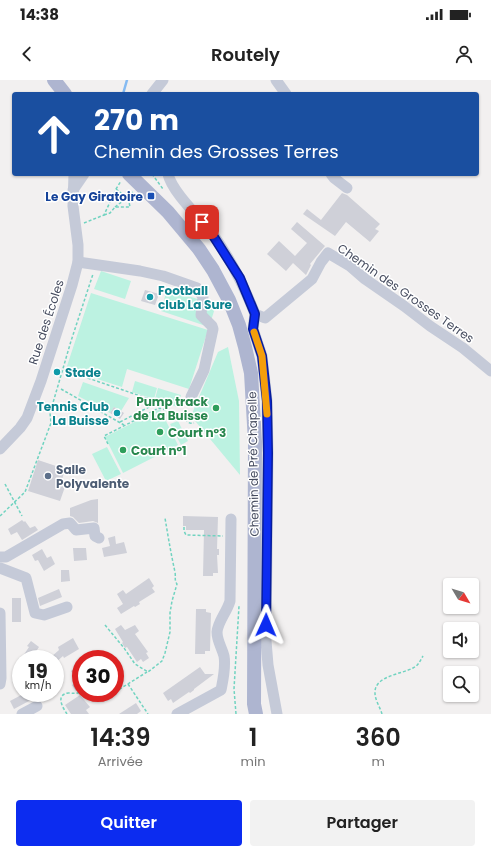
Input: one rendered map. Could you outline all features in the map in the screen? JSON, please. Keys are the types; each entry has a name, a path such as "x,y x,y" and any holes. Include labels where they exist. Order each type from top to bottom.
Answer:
{"main road":[{"path":"53,80 57,92"},
{"path":"53,80 63,92"},
{"name":"Chemin de Pré Chapelle","path":"126,176 168,212 199,249 213,270 229,300 239,325 251,373 255,442 254,704 256,714"},
{"name":"Chemin de Pré Chapelle","path":"150,176 168,212"}],"street":[{"path":"154,89 163,80"},
{"path":"276,80 285,92"},
{"name":"Rue des Écoles","path":"0,449 20,428 29,413 70,291 82,263 73,206 74,176"},
{"path":"73,191 83,176"},
{"path":"169,176 174,187 212,234 240,278 255,314 253,329 262,356 267,401 268,453 266,641 268,665 277,714"},
{"path":"332,176 347,188"},
{"name":"Chemin des Grosses Terres","path":"255,314 265,318 312,279 321,262 328,253 350,266 370,283 463,348 491,371"},
{"path":"82,263 140,271 163,276 197,288 203,297 201,315 213,329 204,370 192,397"},
{"path":"177,714 221,690 224,674 224,658 217,632 220,621 230,601 231,519"},
{"path":"0,557 6,557 63,524 70,523 76,530 94,528 95,536 99,538"},
{"path":"0,568 26,578 35,613 44,616 67,607"},
{"path":"0,613 0,680"},
{"path":"22,714 37,706"}],"path":[{"path":"104,215 116,189 126,176"},
{"path":"151,176 166,192"},
{"path":"114,208 130,207 128,197 116,189"},
{"path":"82,224 110,213 134,191 138,193"},
{"path":"0,516 25,492 50,423 50,413 64,370 71,341 94,274 86,270 82,263"},
{"path":"64,370 167,405"},
{"path":"61,389 124,425"},
{"path":"120,422 151,406 153,400"},
{"path":"108,444 104,436 159,408 180,414 188,423 194,423"},
{"path":"5,484 22,516"},
{"path":"124,687 162,662 165,653 170,632 170,613 172,601 177,584 175,581 175,573 165,518"},
{"path":"184,527 186,535 231,536"},
{"path":"236,714 234,689 239,605"},
{"path":"105,625 135,664 148,672"},
{"path":"382,714 375,692 376,686 386,678 414,668 423,656"},
{"path":"128,684 148,714"},
{"path":"67,714 60,702 64,695 68,693 72,694"}],"green space":[{"path":"101,271 131,281 125,299 94,289"},
{"path":"167,289 216,305 209,327 161,311"},
{"path":"91,293 208,330 189,389 127,369 122,387 66,369"},
{"name":"Pump track de La Buisse","path":"228,347 239,401 240,475 191,416 218,352"},
{"path":"135,381 157,388 154,399 132,392"},
{"path":"83,382 129,398 121,411 114,407 110,413 78,396"},
{"path":"158,388 181,395 177,407 155,399"},
{"path":"160,409 178,445 123,473 105,437"},
{"path":"178,421 188,441 181,445 170,424"},
{"path":"107,447 121,474 106,481 92,454"}],"building":[{"path":"342,193 347,195 380,224 375,229 379,231 370,242 346,222 335,236 303,214 307,209 321,220"},
{"path":"297,222 325,246 310,264 311,265 306,275 293,263 286,271 267,254 279,241 295,256 307,243 291,229"},
{"name":"Football club La Sure","path":"145,290 159,294 155,305 141,301"},
{"name":"Tennis Club La Buisse","path":"114,407 124,413 120,419 110,413"},
{"name":"Salle Polyvalente","path":"38,460 65,469 61,483 66,484 60,501 28,491"},
{"path":"98,499 98,523 93,521 79,523 70,516 70,508"},
{"path":"183,516 218,517 218,573 213,573 213,576 203,576 204,530 186,530 186,526 183,526"},
{"path":"22,520 24,522 25,521 30,528 35,526 38,530 22,540 17,532 11,535 8,529"},
{"path":"115,536 116,544 124,542 127,553 104,557 102,548 110,546 108,538"},
{"path":"73,548 86,548 87,560 74,561"},
{"path":"42,549 47,558 51,556 55,564 44,571 38,560 35,561 32,555"},
{"path":"61,570 69,570 70,581 61,582"},
{"path":"149,578 154,586 152,588 155,592 139,602 140,604 121,614 117,608 123,604 117,594 123,590 126,594"},
{"path":"59,589 62,597 40,606 38,598"},
{"path":"12,598 21,598 21,622 12,622"},
{"path":"196,609 206,609 206,612 211,613 210,651 205,651 205,654 195,654"},
{"path":"121,625 125,630 135,625 139,631 135,634 148,652 146,653 149,658 143,662 141,659 137,662 127,647 125,648 115,629"},
{"path":"73,638 79,649 72,650 72,653 64,658 64,650 59,650 58,647"},
{"path":"31,641 39,647 37,650 27,650 29,647 27,646"},
{"path":"200,667 205,674 214,674 190,693 189,692 173,703 171,699 168,701 163,693"},
{"path":"12,700 12,702 27,702 14,709 10,701"},
{"path":"72,700 72,702 86,702 90,707 86,710 89,714 71,714 65,705"},
{"path":"136,703 141,711 137,714 119,714"}],"waterway":[{"path":"124,92 127,80"}],"slow traffic":[{"path":"254,332 262,356 267,414"}],"place":[{"name":"Le Gay Giratoire","path":"151,196"},
{"name":"Football club La Sure","path":"150,297"},
{"name":"Stade","path":"57,372"},
{"name":"Pump track de La Buisse","path":"216,408"},
{"name":"Tennis Club La Buisse","path":"117,413"},
{"name":"Court n°3","path":"160,432"},
{"name":"Court n°1","path":"123,450"},
{"name":"Salle Polyvalente","path":"48,476"}],"route":[{"path":"202,222 212,234 240,278 255,314 253,329 262,356 267,401 268,453 266,625"}]}
